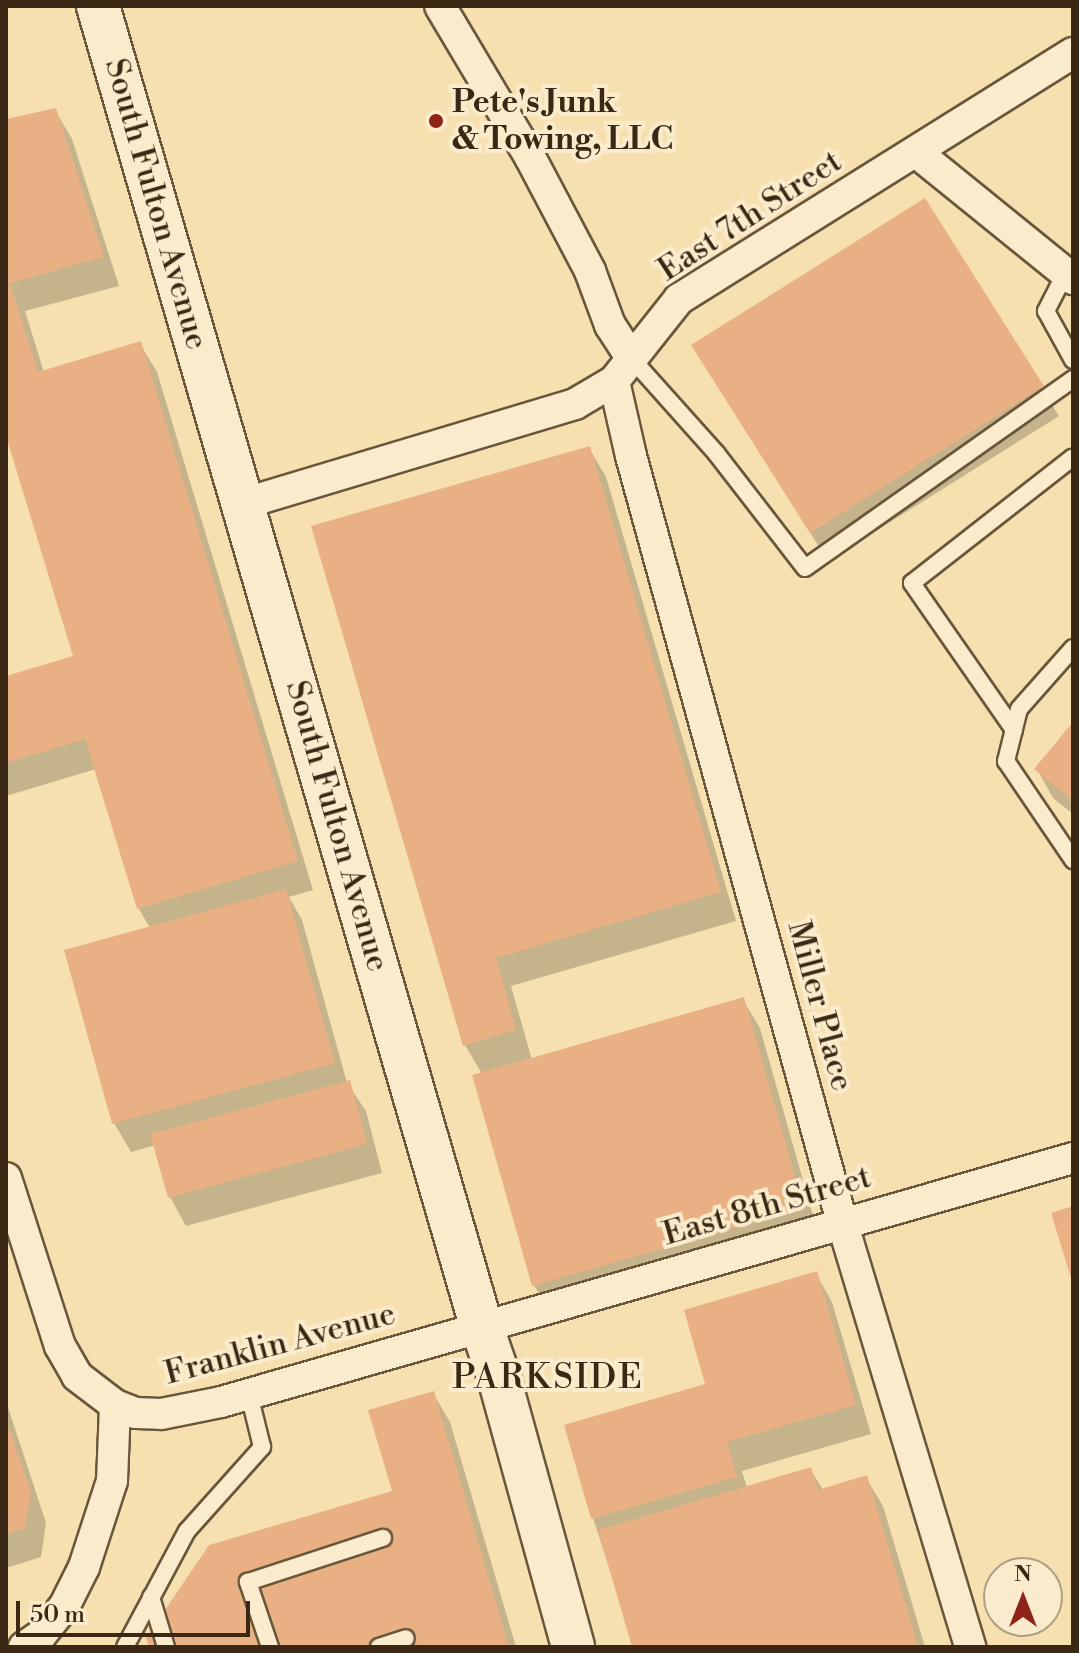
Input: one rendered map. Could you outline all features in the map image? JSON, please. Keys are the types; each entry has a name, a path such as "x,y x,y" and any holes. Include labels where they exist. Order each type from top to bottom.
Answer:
{"main road":[{"name":"South Fulton Avenue","path":"98,6 245,503 481,1325 498,1374 573,1647"}],"street":[{"name":"Miller Place","path":"440,6 530,157 590,271 610,325 623,370 639,485 842,1222 970,1647"},
{"name":"East 7th Street","path":"245,503 575,404 623,370 679,299 1073,53"},
{"path":"916,152 1069,276"},
{"name":"East 8th Street","path":"481,1325 1073,1158"},
{"name":"Franklin Avenue","path":"6,1178 60,1346 77,1376 115,1405 136,1413 161,1414 249,1394 481,1325"},
{"path":"24,1647 41,1635 64,1607 84,1567 112,1481 115,1405"}],"lane":[{"path":"1069,276 1046,311 1073,360"},
{"path":"623,370 716,453 805,568 1073,379"},
{"path":"1014,730 912,583 1073,457"},
{"path":"1073,648 1019,709 1006,761 1073,860"},
{"path":"125,1647 187,1531 262,1447 249,1394"},
{"path":"270,1647 248,1582 383,1538"},
{"path":"151,1597 166,1647"},
{"path":"379,1647 406,1638"}],"building":[{"path":"56,108 104,257 10,283 38,372 141,341 298,861 137,909 85,739 6,763 6,676 73,656 6,436 6,119"},
{"path":"925,198 1044,386 810,533 691,345"},
{"path":"590,446 721,892 496,958 516,1030 463,1046 311,526"},
{"path":"1073,722 1073,801 1034,769"},
{"path":"286,889 335,1063 112,1124 64,950"},
{"path":"744,997 804,1208 532,1286 472,1075"},
{"path":"350,1080 367,1144 168,1198 150,1134"},
{"path":"1073,1206 1073,1281 1072,1281 1051,1213"},
{"path":"817,1271 856,1405 727,1442 737,1477 591,1519 564,1425 705,1384 684,1310"},
{"path":"434,1391 509,1647 149,1647 146,1638 209,1545 392,1491 368,1410"},
{"path":"6,1419 31,1492 25,1528 6,1534"},
{"path":"811,1467 818,1490 867,1475 918,1646 632,1647 598,1530"}],"place":[{"name":"Pete's Junk & Towing, LLC","path":"436,121"}],"district":[{"name":"PARKSIDE","path":"548,1379"}]}
